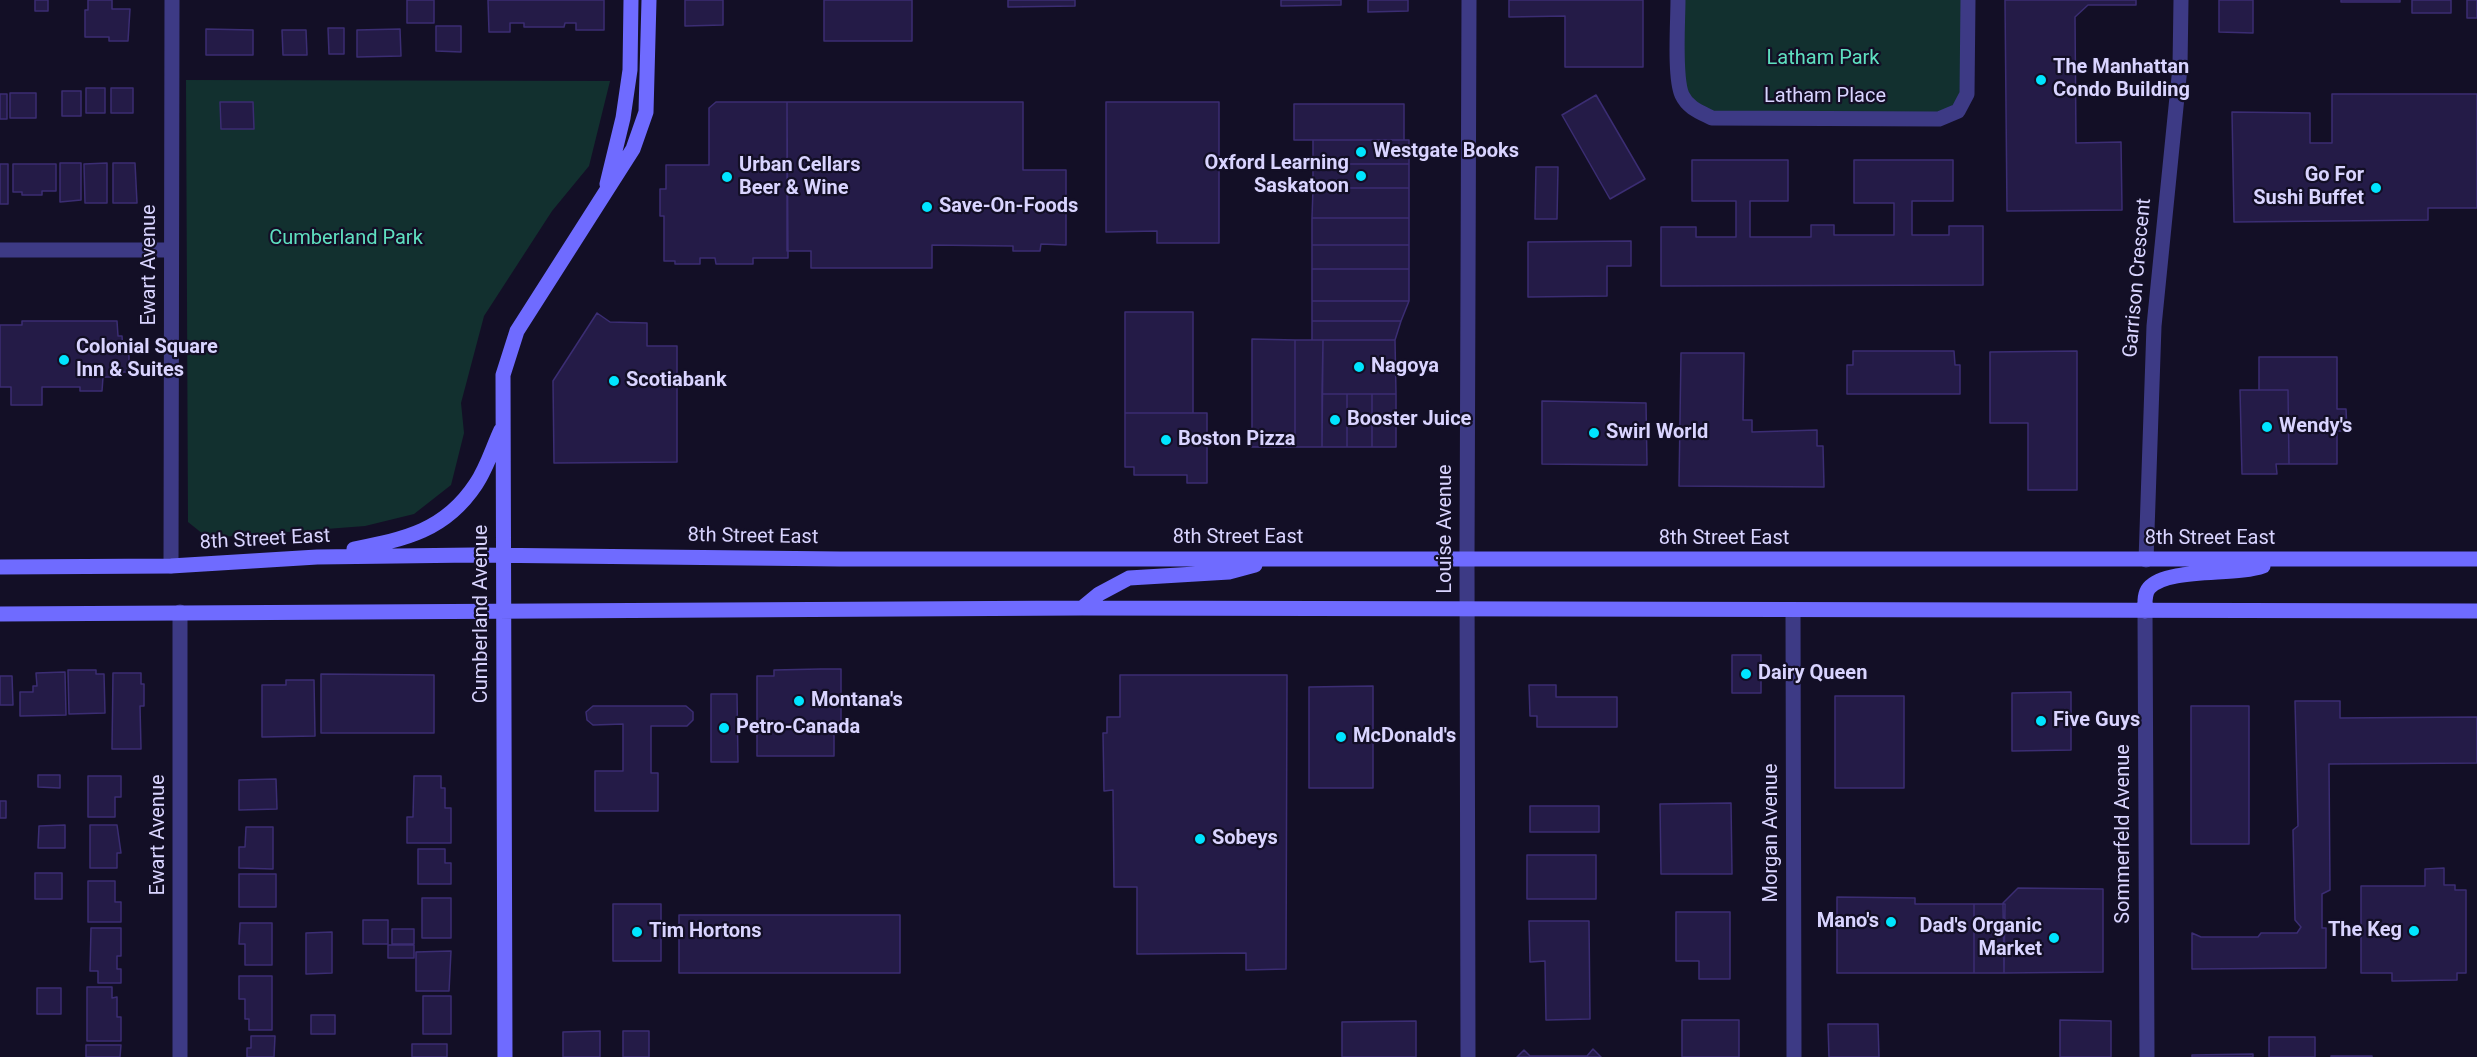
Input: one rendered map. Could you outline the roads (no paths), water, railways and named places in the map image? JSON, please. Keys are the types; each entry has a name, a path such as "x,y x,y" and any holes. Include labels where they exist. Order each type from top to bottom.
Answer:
{"main road":[{"path":"603,199 624,108 630,70 631,0"},
{"name":"Cumberland Avenue","path":"505,1057 503,375 517,331 633,149 646,112 650,0"},
{"path":"317,557 404,539 445,520 476,484 502,427"},
{"name":"8th Street East","path":"0,567 171,566 317,557 503,556 1275,560 2477,560"},
{"path":"1082,608 1099,594 1129,578 1228,572 1275,560"},
{"path":"2145,611 2146,594 2150,586 2166,579 2233,572 2274,562 2307,560"},
{"path":"0,614 1082,608 2477,611"}],"street":[{"name":"Ewart Avenue","path":"171,566 172,0"},
{"name":"Louise Avenue","path":"1468,1057 1469,0"},
{"name":"Latham Place","path":"1678,0 1679,78 1682,95 1692,109 1712,118 1939,119 1958,111 1966,94 1968,0"},
{"name":"Garrison Crescent","path":"2146,560 2154,326 2180,67 2181,0"},
{"path":"0,250 170,250"},
{"name":"Morgan Avenue","path":"1793,610 1794,1057"},
{"name":"Sommerfeld Avenue","path":"2145,611 2147,1057"},
{"name":"Ewart Avenue","path":"180,612 180,1057"}],"place":[{"name":"The Manhattan Condo Building","path":"2041,80"},
{"name":"Westgate Books","path":"1361,152"},
{"name":"Oxford Learning Saskatoon","path":"1361,176"},
{"name":"Urban Cellars Beer & Wine","path":"727,177"},
{"name":"Go For Sushi Buffet","path":"2376,188"},
{"name":"Save-On-Foods","path":"927,207"},
{"name":"Colonial Square Inn & Suites","path":"64,360"},
{"name":"Nagoya","path":"1359,367"},
{"name":"Scotiabank","path":"614,381"},
{"name":"Booster Juice","path":"1335,420"},
{"name":"Wendy's","path":"2267,427"},
{"name":"Swirl World","path":"1594,433"},
{"name":"Boston Pizza","path":"1166,440"},
{"name":"Dairy Queen","path":"1746,674"},
{"name":"Montana's","path":"799,701"},
{"name":"Five Guys","path":"2041,721"},
{"name":"Petro-Canada","path":"724,728"},
{"name":"McDonald's","path":"1341,737"},
{"name":"Sobeys","path":"1200,839"},
{"name":"Mano's","path":"1891,922"},
{"name":"The Keg","path":"2414,931"},
{"name":"Tim Hortons","path":"637,932"},
{"name":"Dad's Organic Market","path":"2054,938"}],"park label":[{"name":"Latham Park","path":"1823,59"},
{"name":"Cumberland Park","path":"346,239"}]}
